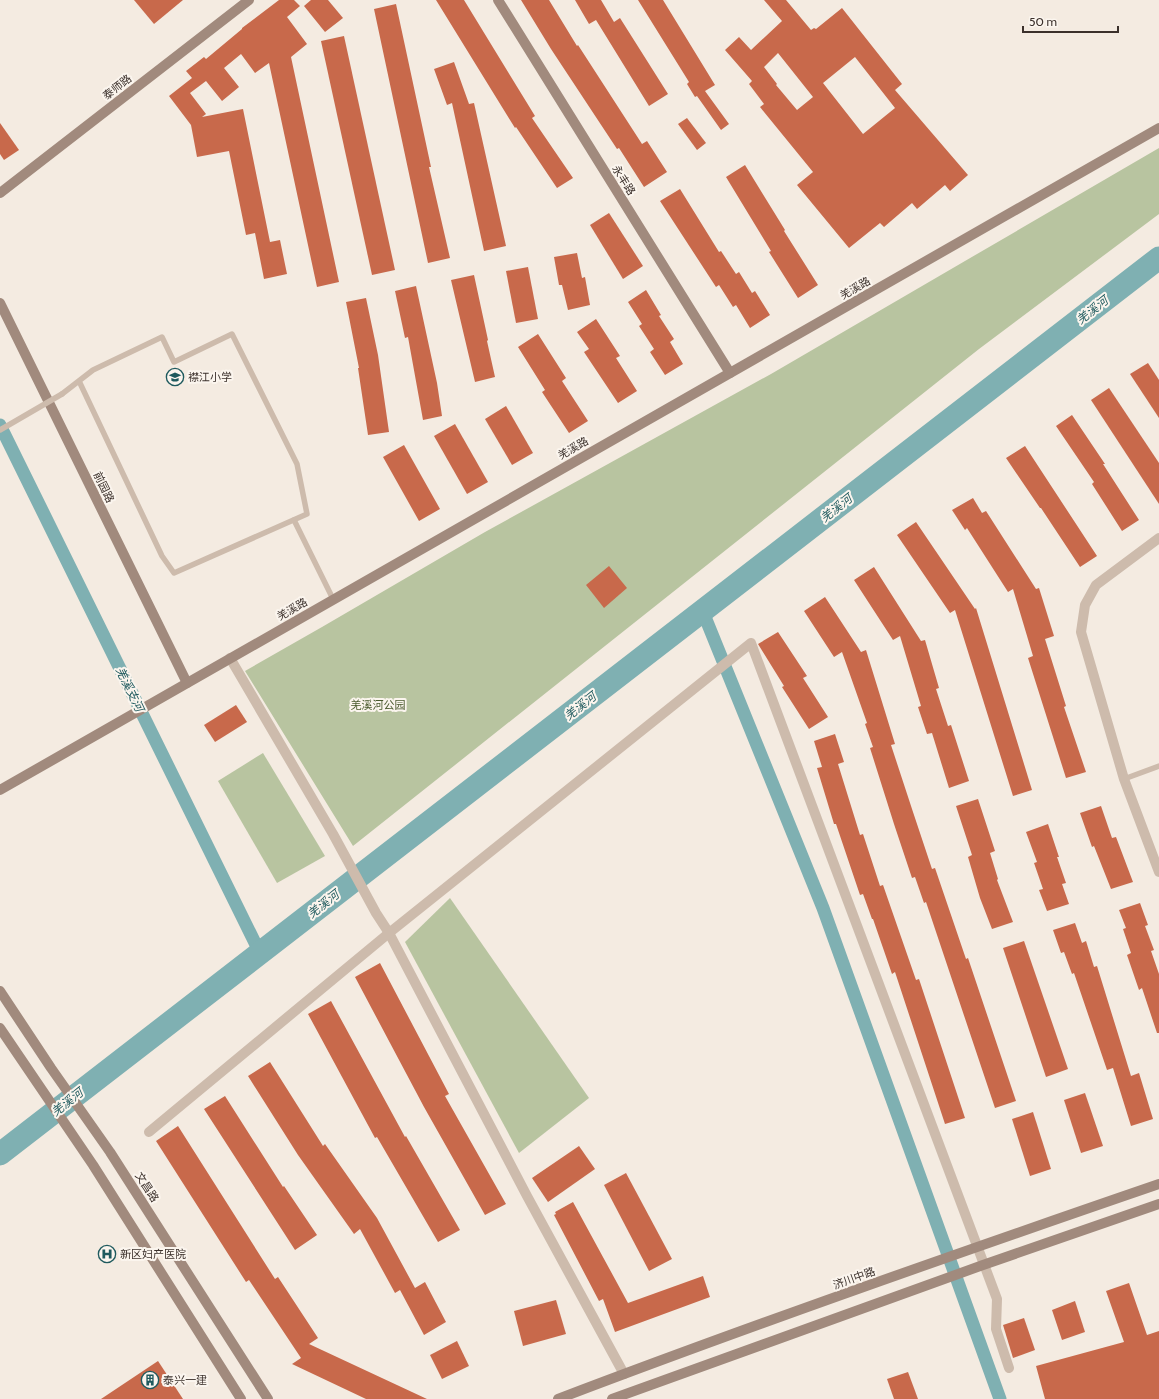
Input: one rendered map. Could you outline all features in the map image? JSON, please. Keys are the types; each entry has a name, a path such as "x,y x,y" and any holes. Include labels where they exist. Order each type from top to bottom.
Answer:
{"street":[{"name":"泰师路","path":"0,193 249,0"},
{"name":"永丰路","path":"498,0 730,373"},
{"name":"羌溪路","path":"0,790 176,688 1159,128"},
{"name":"前园路","path":"0,303 187,683"},
{"path":"1159,538 1096,585 1085,605 1081,632 1124,779 1159,872"},
{"path":"149,1132 389,933 751,643 973,1248 980,1266 997,1299 996,1329 1009,1368"},
{"path":"230,658 333,834 376,913 389,933 527,1196 624,1374"},
{"name":"文昌路","path":"0,991 110,1152 268,1399"},
{"path":"0,1028 93,1165 241,1399"},
{"name":"济川中路","path":"558,1399 916,1268 1159,1184"},
{"path":"612,1399 926,1285 1159,1204"}],"lane":[{"path":"0,430 62,394 93,370 162,337 174,362 232,334 297,464 307,514 174,573 162,556 79,382"},
{"path":"294,520 333,599"},
{"path":"1124,779 1159,766"}],"green space":[{"name":"羌溪河公园","path":"1159,148 1159,214 979,349 353,846 245,671 485,532 771,374"},
{"path":"263,753 325,856 277,883 218,781"},
{"path":"450,898 589,1098 519,1153 405,942"}],"building":[{"path":"134,0 183,0 154,24"},
{"path":"279,0 294,0 300,6 287,17 307,44 291,57 339,282 317,287 269,63 255,73 241,54 224,68 239,87 222,101 206,81 190,93 206,114 202,117 243,109 270,242 280,240 287,274 264,279 255,233 246,235 229,151 197,157 191,125 169,96 192,78 186,71 204,57 206,59 242,28"},
{"path":"311,0 328,0 343,18 325,32 304,6"},
{"path":"436,0 464,0 535,116 532,118 573,178 557,188 516,127 515,128"},
{"path":"521,0 549,0 577,46 578,45 642,144 647,141 667,172 644,187 551,49"},
{"path":"575,0 601,0 614,22 620,18 668,94 649,106 596,20 589,24"},
{"path":"638,0 663,0 715,85 705,91 729,124 721,130 697,96 695,97 687,84 689,82"},
{"path":"764,0 786,0 811,30 814,28 816,29 842,8 902,84 895,90 968,175 950,191 945,185 917,209 912,203 884,227 880,223 849,248 797,185 813,172 760,107 764,104 749,84 752,81 725,50 739,37 751,50 782,21","holes":["778,53 813,97 797,110 776,85 777,84 764,67","855,57 895,108 863,134 823,83"]},
{"path":"396,4 431,167 429,167 450,258 428,263 374,9"},
{"path":"344,36 395,270 372,275 321,41"},
{"path":"454,62 469,104 474,103 506,246 484,251 452,103 447,105 434,69"},
{"path":"687,118 706,143 697,150 678,124"},
{"path":"0,123 19,150 4,160 0,154"},
{"path":"745,165 818,285 798,298 769,252 771,251 726,177"},
{"path":"680,189 719,252 721,251 736,274 739,272 752,293 755,291 770,315 750,328 736,305 733,307 719,285 716,287 660,201"},
{"path":"609,213 643,266 623,279 590,225"},
{"path":"577,253 582,278 585,277 590,305 568,310 562,285 559,285 554,257"},
{"path":"528,267 538,319 516,323 506,271"},
{"path":"474,275 495,377 475,382 451,280"},
{"path":"416,286 437,383 442,416 423,420 408,337 405,338 395,291"},
{"path":"646,290 661,315 659,316 674,339 670,342 683,364 665,375 650,352 654,349 639,326 642,324 628,302"},
{"path":"366,298 378,355 389,432 368,435 359,368 346,302"},
{"path":"596,319 620,356 616,358 637,391 618,403 584,352 589,349 577,332"},
{"path":"538,334 566,378 562,381 588,421 569,433 542,392 545,390 518,347"},
{"path":"1148,363 1159,380 1159,418 1130,374"},
{"path":"1109,388 1159,463 1159,504 1091,400"},
{"path":"506,406 533,453 512,465 485,419"},
{"path":"1072,415 1105,464 1103,464 1139,520 1122,531 1092,484 1094,482 1056,426"},
{"path":"455,424 488,482 467,494 434,436"},
{"path":"404,445 440,509 419,521 383,457"},
{"path":"1025,446 1097,556 1080,567 1006,458"},
{"path":"973,498 982,513 986,511 1036,589 1039,588 1054,636 1045,639 1066,706 1064,707 1086,772 1066,778 1028,658 1033,656 1013,589 1008,592 967,528 965,530 952,510"},
{"path":"916,522 975,609 976,608 1032,790 1013,796 955,610 950,613 897,535"},
{"path":"609,566 627,588 604,608 586,585"},
{"path":"874,567 921,641 925,640 939,688 936,689 948,726 951,725 969,781 949,788 932,733 927,734 918,707 921,706 900,636 893,640 854,580"},
{"path":"825,597 861,652 866,650 895,744 891,745 912,809 932,869 935,868 966,959 968,958 1016,1101 995,1108 926,902 924,903 915,877 912,878 870,748 873,747 865,724 867,723 842,652 834,657 804,611"},
{"path":"778,632 807,676 803,678 828,717 809,729 782,687 784,686 758,644"},
{"path":"236,705 247,722 215,742 204,725"},
{"path":"835,734 844,762 838,764 860,835 863,834 880,886 883,885 916,980 919,979 965,1118 945,1124 895,972 892,974 873,919 863,894 860,895 836,824 834,824 817,768 822,767 814,741"},
{"path":"978,799 995,851 990,853 998,879 997,880 1013,922 992,929 980,898 968,857 972,855 956,806"},
{"path":"1101,806 1112,838 1116,837 1133,882 1111,889 1094,846 1092,847 1080,813"},
{"path":"1048,824 1066,883 1062,884 1069,904 1047,911 1039,890 1043,889 1034,863 1037,862 1026,832"},
{"path":"1140,903 1148,925 1145,926 1154,950 1151,951 1159,974 1159,1033 1157,1033 1142,988 1139,990 1127,955 1131,953 1123,929 1126,928 1119,910"},
{"path":"1075,923 1082,943 1086,941 1094,967 1097,966 1131,1076 1139,1073 1153,1119 1131,1126 1113,1068 1107,1070 1074,973 1072,974 1064,952 1061,953 1053,930"},
{"path":"1024,941 1068,1069 1046,1077 1003,948"},
{"path":"380,963 449,1094 445,1096 506,1204 485,1215 424,1107 355,977"},
{"path":"331,1001 405,1137 406,1136 460,1230 438,1242 377,1137 375,1138 308,1014"},
{"path":"270,1062 323,1146 325,1144 377,1218 415,1288 425,1282 446,1322 424,1335 400,1290 395,1293 360,1229 354,1234 298,1155 248,1076"},
{"path":"1085,1093 1103,1146 1081,1153 1064,1100"},
{"path":"225,1096 283,1187 284,1186 317,1235 295,1250 204,1109"},
{"path":"1033,1112 1051,1169 1030,1176 1012,1119"},
{"path":"178,1126 275,1279 278,1277 318,1338 309,1344 427,1399 366,1399 292,1364 301,1358 249,1280 246,1282 156,1141"},
{"path":"579,1146 595,1169 548,1202 532,1178"},
{"path":"626,1173 672,1259 649,1271 604,1185"},
{"path":"573,1202 628,1303 703,1276 710,1297 615,1332 603,1299 599,1301 554,1215 556,1214 555,1212"},
{"path":"1129,1283 1147,1335 1159,1331 1159,1399 1045,1399 1036,1366 1124,1342 1106,1291"},
{"path":"556,1300 566,1334 523,1346 514,1311"},
{"path":"1075,1301 1085,1332 1062,1340 1052,1310"},
{"path":"1024,1318 1035,1350 1013,1358 1003,1325"},
{"path":"457,1341 469,1366 442,1379 430,1355"},
{"name":"泰兴一建","path":"158,1361 183,1399 101,1399"},
{"path":"908,1372 918,1399 894,1399 887,1379"}],"waterway":[{"name":"羌溪河","path":"0,1154 1159,258"},
{"name":"羌溪支河","path":"0,425 260,953"},
{"path":"703,612 823,908 1000,1399"}],"place":[{"name":"襟江小学","path":"175,377"},
{"name":"新区妇产医院","path":"107,1254"},
{"name":"泰兴一建","path":"150,1380"}]}
